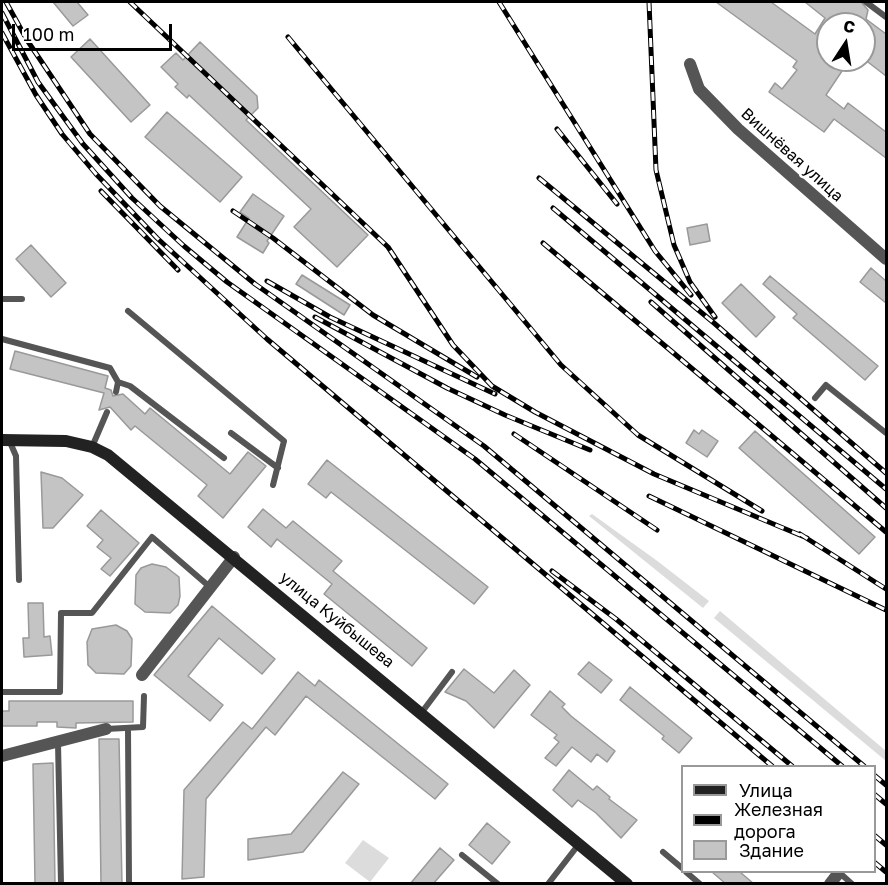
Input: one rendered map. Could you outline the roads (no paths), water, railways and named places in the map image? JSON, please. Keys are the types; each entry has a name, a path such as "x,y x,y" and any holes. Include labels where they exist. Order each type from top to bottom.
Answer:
{"street":[{"name":"Вишнёвая улица","path":"690,64 699,89 738,129 886,259"},
{"name":"улица Куйбышева","path":"5,440 66,441 92,447 125,468 627,884"},
{"path":"142,675 234,557"},
{"path":"2,756 106,729"}],"lane":[{"path":"866,2 886,17"},
{"path":"2,299 22,299"},
{"path":"128,311 284,441 273,485"},
{"path":"2,339 110,368 118,382 116,392"},
{"path":"118,382 130,386 224,458"},
{"path":"815,398 826,385 886,433"},
{"path":"92,447 107,412"},
{"path":"231,433 278,468"},
{"path":"5,440 16,456 19,580"},
{"path":"2,692 60,692 61,613 92,613 152,537 211,588"},
{"path":"422,712 453,672"},
{"path":"106,729 143,727 144,696"},
{"path":"128,729 129,882"},
{"path":"58,743 61,884"},
{"path":"548,884 579,843"},
{"path":"663,852 681,867"},
{"path":"462,855 498,884"},
{"path":"687,873 700,884"},
{"path":"833,879 842,875 852,884"}],"railway":[{"path":"6,2 27,40 90,134 160,206 255,284 484,446 863,765"},
{"path":"130,2 388,247 453,345 492,386 535,412 654,474 807,538"},
{"path":"499,2 655,251 691,295"},
{"path":"649,2 656,170 674,245 690,282 715,317"},
{"path":"2,13 38,82 83,144 132,198 184,246 227,282 475,459 841,765"},
{"path":"2,33 36,95 62,134 96,174 157,238 267,339 771,765"},
{"path":"288,37 561,365 638,435 762,511"},
{"path":"557,129 617,204"},
{"path":"539,178 714,323 886,473"},
{"path":"101,191 178,270"},
{"path":"553,208 886,489"},
{"path":"233,211 273,238 373,315 477,377"},
{"path":"543,243 886,532"},
{"path":"267,281 330,317 495,394"},
{"path":"651,302 886,508"},
{"path":"315,317 447,388 590,450"},
{"path":"514,434 657,530"},
{"path":"649,496 886,610"},
{"path":"800,534 886,589"},
{"path":"552,571 616,619 791,765"},
{"path":"876,777 886,785"},
{"path":"876,796 886,804"},
{"path":"876,837 886,845"},
{"path":"876,864 886,872"}]}
